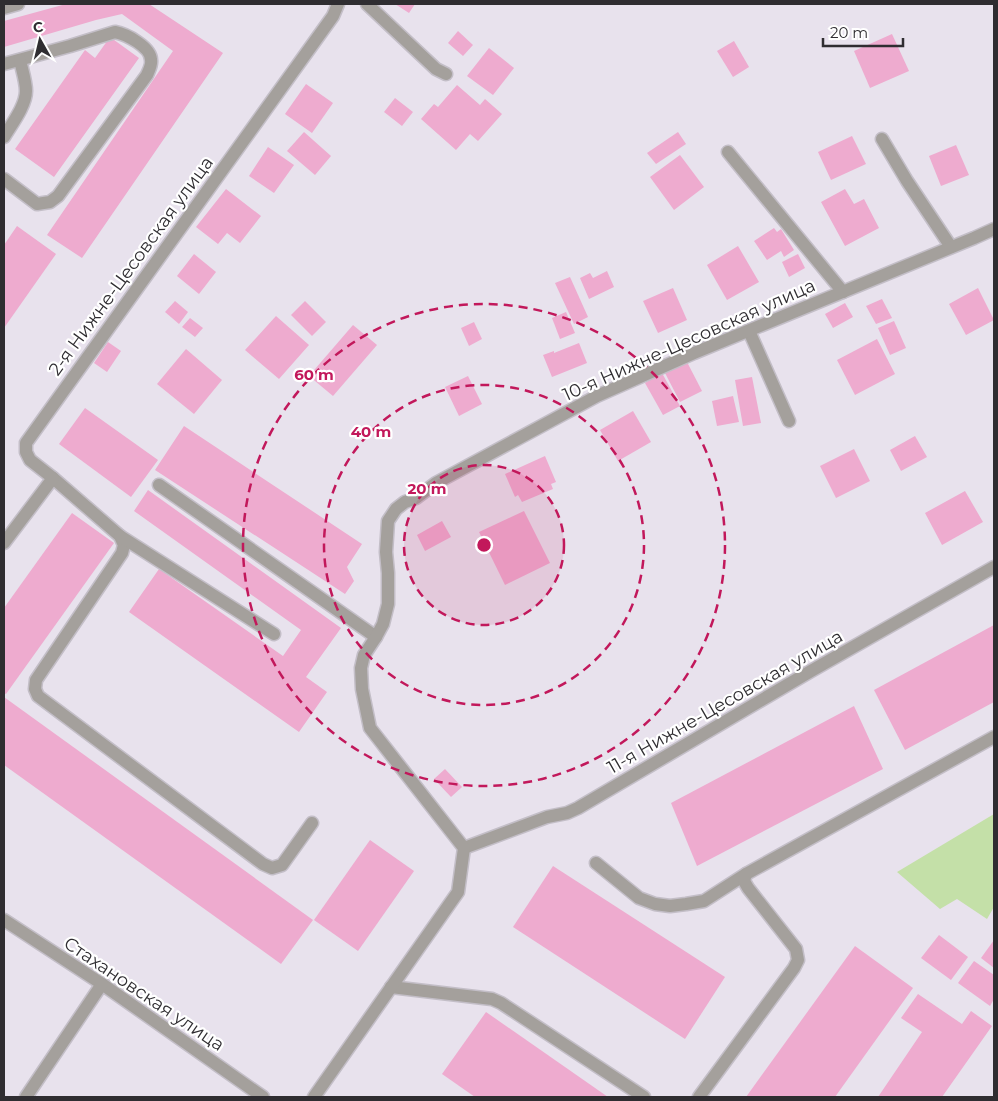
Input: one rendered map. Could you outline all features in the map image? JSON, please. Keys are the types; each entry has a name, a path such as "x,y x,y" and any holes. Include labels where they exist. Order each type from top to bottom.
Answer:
{"street":[{"path":"4,8 18,4"},
{"name":"2-я Нижне-Цесовская улица","path":"274,634 120,536 30,460 26,452 26,443 333,16 338,4"},
{"path":"367,4 436,69 446,74"},
{"path":"4,64 115,32 122,33 133,40 147,50 152,57 147,75 58,196 50,202 37,204 4,179"},
{"path":"4,137 18,113 26,92 20,60"},
{"path":"882,139 907,181 951,247"},
{"path":"728,152 843,292"},
{"name":"10-я Нижне-Цесовская улица","path":"464,848 370,728 362,690 364,655 383,624 388,604 386,552 388,521 396,509 436,484 597,396 694,353 951,247 992,234"},
{"path":"749,331 789,421"},
{"path":"4,543 53,478"},
{"path":"159,485 376,638"},
{"path":"120,536 124,545 122,553 36,680 35,688 38,696 263,864 272,868 282,865 312,823"},
{"name":"11-я Нижне-Цесовская улица","path":"464,848 547,817 567,813 578,808 811,670 994,567"},
{"path":"596,863 639,898 655,904 670,906 704,901 746,874 994,737"},
{"path":"314,1097 458,892 464,848"},
{"path":"698,1097 798,960 796,949 748,888 744,881 746,874"},
{"name":"Стахановская улица","path":"4,920 102,984 263,1097"},
{"path":"26,1097 102,984"},
{"path":"391,987 492,999 501,1003 644,1097"}],"green space":[{"path":"994,814 994,907 987,919 957,899 940,909 897,872"}],"building":[{"path":"66,4 149,4 223,53 82,258 47,235 173,51 122,14 4,47 4,21"},
{"path":"395,4 415,4 409,13"},
{"path":"458,31 473,45 463,56 448,43"},
{"path":"892,34 909,71 870,88 854,51"},
{"path":"110,37 139,58 54,177 15,149 85,50 95,58"},
{"path":"734,41 749,67 733,77 717,51"},
{"path":"489,48 514,68 493,95 467,76"},
{"path":"306,84 333,103 312,133 285,114"},
{"path":"457,85 480,105 485,99 502,114 478,141 470,134 456,150 421,119 434,104 438,107"},
{"path":"395,98 413,112 402,126 384,112"},
{"path":"304,132 331,156 315,175 287,151"},
{"path":"678,132 686,144 656,164 647,153"},
{"path":"852,136 866,164 831,180 818,152"},
{"path":"956,145 969,175 941,186 929,156"},
{"path":"268,147 294,165 274,193 249,176"},
{"path":"680,155 704,187 674,210 650,177"},
{"path":"226,189 261,216 240,243 227,233 218,244 196,227"},
{"path":"845,189 854,204 864,199 879,228 845,246 821,202"},
{"path":"17,226 56,254 4,328 4,245"},
{"path":"774,228 777,232 781,229 794,250 784,257 781,251 767,260 754,241"},
{"path":"738,246 759,282 727,300 707,265"},
{"path":"194,254 216,272 199,294 177,276"},
{"path":"798,254 805,268 789,277 782,262"},
{"path":"607,271 614,287 589,299 580,278 590,273 593,278"},
{"path":"570,277 588,317 574,324 555,283"},
{"path":"673,288 687,320 658,333 643,301"},
{"path":"978,288 994,320 966,335 949,304"},
{"path":"882,299 892,318 876,324 866,306"},
{"path":"175,301 188,312 179,324 165,312"},
{"path":"305,301 326,322 312,336 291,315"},
{"path":"845,303 853,317 833,328 825,314"},
{"path":"566,312 575,333 560,339 552,318"},
{"path":"276,316 309,345 279,379 245,350"},
{"path":"190,318 203,328 195,337 182,327"},
{"path":"894,321 906,348 890,355 878,328"},
{"path":"474,322 482,339 469,346 461,328"},
{"path":"353,325 377,345 333,396 309,376"},
{"path":"877,339 895,374 855,395 837,360"},
{"path":"108,342 121,351 107,372 94,363"},
{"path":"579,343 587,363 552,377 543,355 554,351 554,353"},
{"path":"186,349 222,380 194,414 157,384"},
{"path":"687,362 702,391 680,402 665,373"},
{"path":"662,373 680,406 663,415 645,383"},
{"path":"468,376 482,404 459,416 445,387"},
{"path":"752,377 761,423 743,426 735,380"},
{"path":"733,396 739,422 717,426 712,401"},
{"path":"85,408 158,460 131,497 59,444"},
{"path":"633,411 651,442 618,461 600,430"},
{"path":"184,426 362,544 347,567 354,581 345,594 155,470"},
{"path":"915,436 927,457 901,471 890,450"},
{"path":"854,449 870,481 836,498 820,466"},
{"path":"545,456 556,482 551,484 553,489 522,502 518,495 515,497 505,474"},
{"path":"148,490 341,628 306,677 327,692 299,732 129,612 159,569 283,656 301,630 134,511"},
{"path":"965,491 983,522 942,545 925,513"},
{"path":"524,511 550,563 505,585 479,532"},
{"path":"72,513 114,543 6,694 4,693 4,608"},
{"path":"442,521 451,537 425,551 417,535"},
{"path":"994,625 994,702 905,750 874,690"},
{"path":"4,697 313,920 281,964 4,765"},
{"path":"854,706 883,769 697,866 671,803"},
{"path":"445,769 462,787 451,797 434,779"},
{"path":"370,840 414,871 358,951 314,920"},
{"path":"553,866 725,977 685,1039 513,927"},
{"path":"939,935 968,957 951,980 921,958"},
{"path":"994,940 994,968 981,958"},
{"path":"855,946 913,988 835,1097 746,1097"},
{"path":"974,961 994,975 994,999 990,1006 958,983"},
{"path":"918,994 962,1024 971,1011 992,1026 942,1097 878,1097 922,1032 901,1018"},
{"path":"486,1012 608,1097 475,1097 442,1074"}]}
